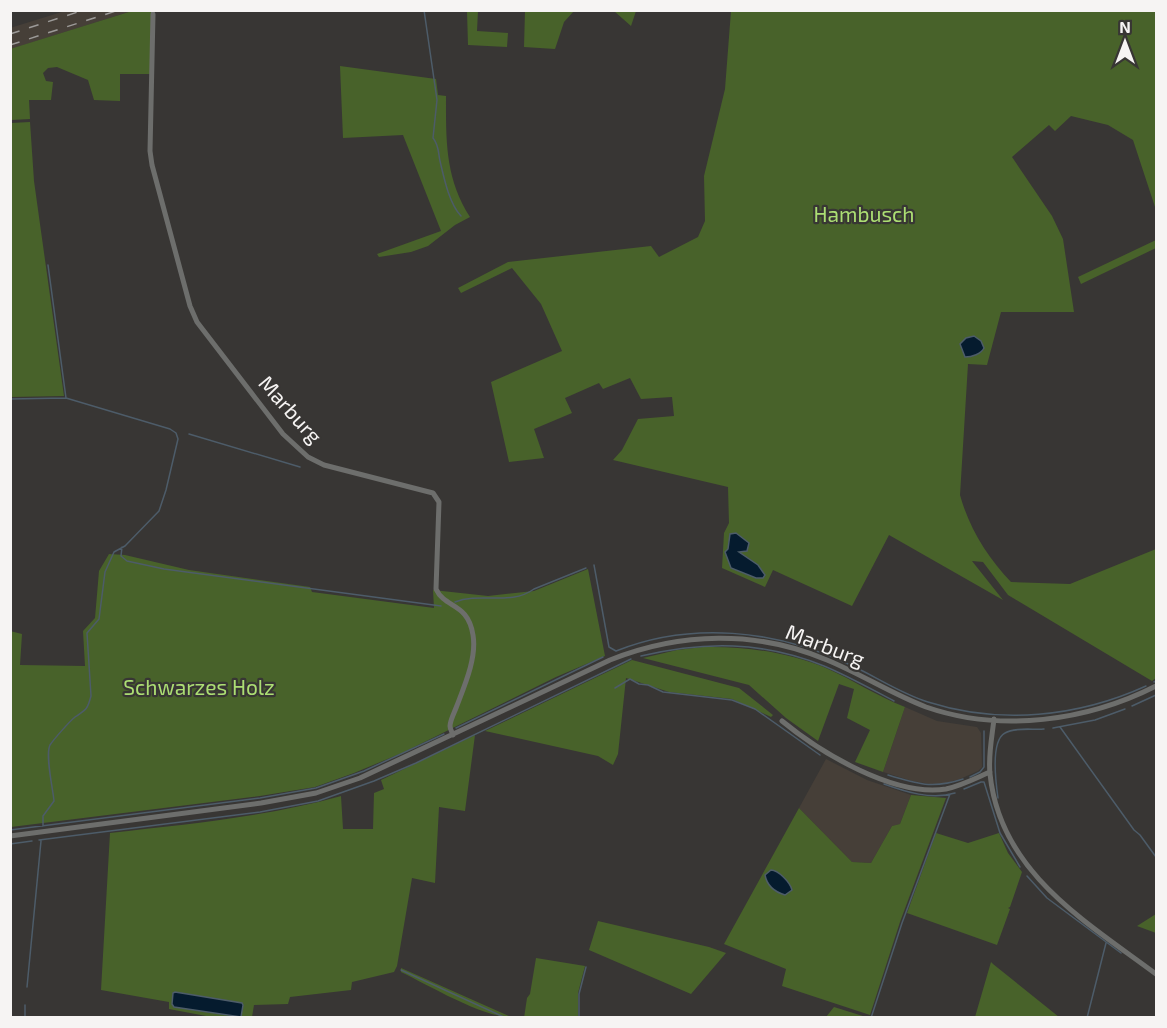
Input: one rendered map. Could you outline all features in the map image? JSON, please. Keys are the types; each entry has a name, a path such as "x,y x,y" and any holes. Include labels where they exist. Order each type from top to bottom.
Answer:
{"street":[{"name":"Marburg","path":"153,14 150,151 190,306 197,322 283,434 308,457 324,465 433,493 436,497 439,502 436,589 439,596 462,610 470,621 474,636 473,652 465,683 450,726 453,735"},
{"name":"Marburg","path":"10,836 261,803 316,793 360,778 632,651 666,642 701,638 731,638 763,641 790,647 828,660 897,695 927,707 958,715 994,719 1034,719 1078,715 1126,701 1156,686"},
{"path":"994,719 990,772 997,810 1019,855 1035,877 1076,914 1156,974"},
{"path":"782,721 826,753 867,774 911,787 946,789 990,772"}],"shaded area":[{"path":"65,11 132,11 11,49 10,28"},
{"path":"905,707 937,721 977,727 981,733 982,767 960,779 931,784 883,772"},
{"path":"826,759 867,780 911,795 900,824 892,826 871,863 852,862 799,808"}],"green space":[{"path":"525,10 574,11 564,22 555,49 524,47"},
{"path":"132,11 151,11 151,74 120,74 120,101 94,100 88,80 57,67 48,68 43,73 46,81 53,82 51,100 29,100 30,119 11,120 10,49"},
{"path":"467,11 478,11 477,31 508,33 507,47 468,45"},
{"path":"614,11 636,11 631,26"},
{"name":"Hambusch","path":"731,11 1156,11 1156,210 1133,140 1108,125 1071,116 1055,131 1049,125 1012,157 1052,216 1063,239 1074,312 1001,312 987,365 968,364 960,495 980,542 1011,582 1070,584 1156,549 1156,678 1152,681 1008,595 983,562 972,561 1003,600 889,535 852,606 773,570 765,587 722,568 724,533 729,523 728,487 613,460 622,450 638,419 674,416 672,397 641,399 630,378 603,389 599,383 565,398 572,413 534,429 544,458 509,462 491,382 562,351 541,304 512,268 461,293 458,288 508,262 651,246 659,257 698,237 705,221 704,176 725,89","holes":["730,534 738,552 750,559 756,578 731,568 728,549"]},
{"path":"340,66 436,79 438,95 446,96 447,143 451,173 470,217 455,225 428,246 411,252 379,257 377,254 441,231 403,135 343,138"},
{"path":"30,122 34,181 64,396 11,397 11,123"},
{"path":"1156,240 1156,248 1081,284 1078,277"},
{"name":"Schwarzes Holz","path":"109,554 125,555 189,570 310,587 312,592 434,608 433,590 488,596 534,591 588,569 605,656 556,677 402,753 315,787 11,827 10,631 22,634 20,665 85,666 83,631 95,618 99,571"},
{"path":"703,647 750,649 796,658 826,668 905,707 883,772 855,762 870,730 847,718 854,689 839,684 818,741 786,718 749,685 643,658"},
{"path":"632,660 739,688 773,715 771,717 732,699 669,692 626,678 618,754 613,765 598,756 485,731"},
{"path":"475,735 465,811 439,807 435,883 412,878 397,966 394,972 352,982 351,990 290,997 288,1004 254,1005 252,1017 206,1017 169,1009 169,1002 101,990 110,833 256,815 341,796 343,829 373,829 374,793 384,789 381,780"},
{"path":"911,795 946,798 900,922 870,1015 782,986 786,969 724,944 799,808 852,862 871,863 892,826 900,824"},
{"path":"936,833 968,843 999,833 1008,853 1022,872 997,945 907,913"},
{"path":"1156,914 1156,933 1137,926"},
{"path":"598,921 726,953 691,994 589,950"},
{"path":"536,958 585,966 578,993 578,1017 524,1018"},
{"path":"991,962 993,964 1059,1017 975,1017"},
{"path":"401,968 511,1017 471,1007 401,972"},
{"path":"834,1007 866,1017 826,1017"}],"water":[{"path":"974,336 981,341 984,348 976,355 965,357 960,344 966,338"},
{"path":"736,533 749,543 747,551 739,552 758,565 765,575 763,578 756,578 731,568 725,552 728,549 730,534"},
{"path":"771,870 783,877 792,890 785,895 772,888 765,875"},
{"path":"175,992 242,1003 241,1017 174,1007 172,1004"}],"waterway":[{"path":"424,10 437,100 433,138 450,197 461,216"},
{"path":"48,265 66,398"},
{"path":"10,399 66,398 170,429 176,433 178,439 159,511 125,546 114,552 105,572 99,619 87,633 91,696 86,709 75,717 50,745 49,764 54,801 43,816 43,826"},
{"path":"189,434 300,467"},
{"path":"122,547 121,556 127,561 164,569 441,606"},
{"path":"594,565 609,647 616,651 645,642 703,633 732,633 762,637 819,652 928,702 983,714 1011,715 1066,711 1120,697 1146,686"},
{"path":"455,602 475,598 515,597 586,568"},
{"path":"641,656 711,646 756,648 801,658 824,666 894,701"},
{"path":"456,728 603,657"},
{"path":"39,840 260,812 318,801 416,763 631,659"},
{"path":"615,688 630,679 663,692 732,700 755,709 820,755"},
{"path":"1132,706 1156,695"},
{"path":"1053,728 1095,720 1125,709"},
{"path":"1060,727 1156,857"},
{"path":"998,798 995,763 1000,738 1005,733 1014,730 1044,729"},
{"path":"970,777 984,767 984,731"},
{"path":"10,830 260,798 316,788 364,771 444,734"},
{"path":"888,775 934,785 963,779"},
{"path":"964,789 984,782 1000,833 1020,867"},
{"path":"884,784 928,795 955,793"},
{"path":"871,1018 902,923 950,794"},
{"path":"10,844 32,841"},
{"path":"27,987 41,841"},
{"path":"1027,876 1047,898 1121,953"},
{"path":"1087,1018 1106,943"},
{"path":"579,1018 579,994 586,967"},
{"path":"401,970 506,1018"},
{"path":"25,1005 25,1018"}],"railway":[{"path":"10,34 84,10"},
{"path":"10,45 119,10"}]}
